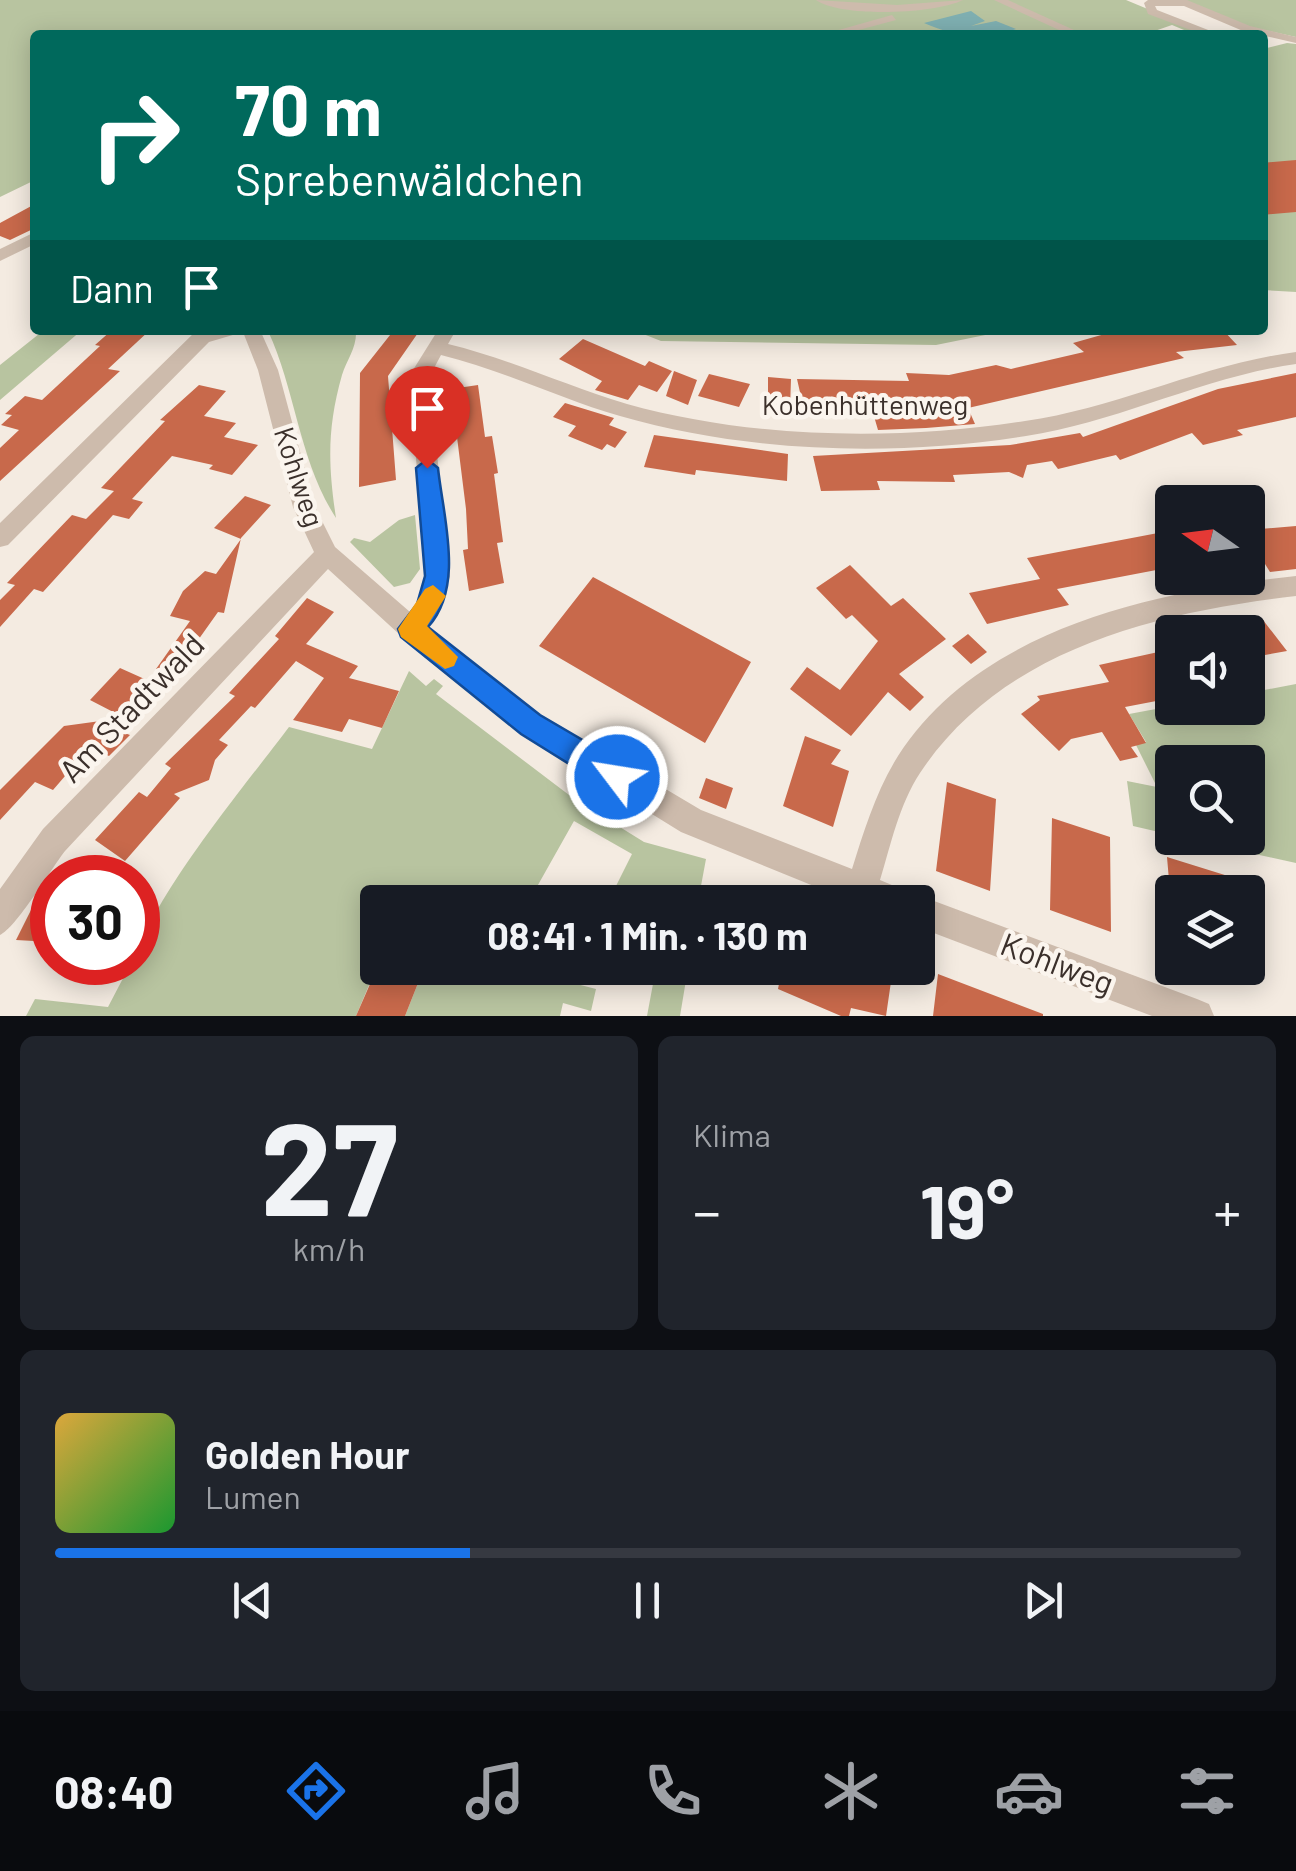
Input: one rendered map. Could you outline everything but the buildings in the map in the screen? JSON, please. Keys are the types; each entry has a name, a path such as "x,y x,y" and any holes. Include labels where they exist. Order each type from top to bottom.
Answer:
{"street":[{"path":"821,0 836,8 896,11"},
{"path":"841,30 896,11 958,0"},
{"path":"998,0 1068,30"},
{"path":"1201,30 1152,12 1149,3 1186,3 1251,30"},
{"path":"1057,30 1063,28"},
{"path":"1268,34 1296,40"},
{"path":"0,256 30,239"},
{"path":"0,538 204,335"},
{"name":"Kohlweg","path":"253,335 268,370 304,508 327,554 410,629 530,724 677,812 759,851 849,885"},
{"path":"410,629 428,609 438,576 420,388 423,370 442,339"},
{"name":"Kobenhüttenweg","path":"442,339 646,416 754,433 846,437 937,436 1058,423 1219,372 1296,358"},
{"name":"Am Stadtwald","path":"0,919 20,883 54,840 327,554"},
{"path":"863,885 878,832 912,761 968,703 1008,674 1084,632 1126,616 1224,592 1296,586"},
{"name":"Kohlweg","path":"935,917 1197,1016"}],"green space":[{"path":"0,0 1126,0 1198,30 1172,25 1158,30 30,30 30,182 0,197"},
{"path":"1184,0 1296,0 1296,37 1250,27"},
{"path":"1296,44 1296,292 1268,290 1268,48"},
{"path":"38,335 76,335 0,400 0,365"},
{"path":"270,335 356,335 337,394 331,430 336,518 314,473"},
{"path":"646,335 985,335 936,345 661,341"},
{"path":"415,515 420,569 410,583 394,587 350,542 354,538 370,542 399,520"},
{"path":"409,671 426,686 434,679 443,686 436,694 573,798 644,842 706,859 701,885 616,885 632,854 574,821 538,885 360,885 360,985 369,985 356,1016 26,1016 35,999 108,1007 120,985 160,985 160,906 226,809 289,727 372,749"},
{"path":"1296,684 1296,863 1260,855 1265,855 1265,745 1155,745 1155,783 1136,745 1146,742 1129,714 1155,709 1155,725 1265,725 1265,690"},
{"path":"1127,781 1155,787 1155,831 1133,826"},
{"path":"417,985 581,985 596,989 591,1011 563,1003 560,1016 405,1016"},
{"path":"653,985 685,985 680,1016 647,1016"}],"water":[{"path":"971,11 985,21 971,26 996,21 1016,29 943,30 924,23"}],"slow traffic":[{"path":"433,596 428,609 410,629 445,657"}],"route":[{"path":"427,468 438,576 428,609 410,629 530,724 617,777"}]}
